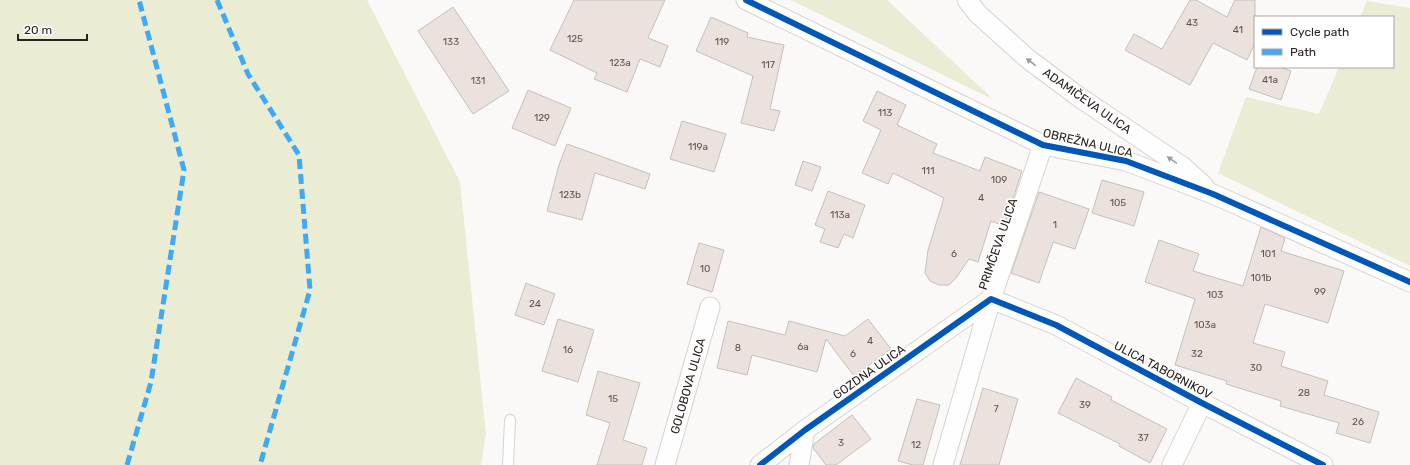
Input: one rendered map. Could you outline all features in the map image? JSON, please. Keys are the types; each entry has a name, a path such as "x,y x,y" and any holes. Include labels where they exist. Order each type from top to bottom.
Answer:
{"street":[{"name":"OBREŽNA ULICA","path":"746,0 1043,145 1126,161 1213,194 1410,282"},
{"name":"ADAMIČEVA ULICA","path":"967,0 978,14 1028,59 1079,97 1183,167 1213,194"},
{"name":"PRIMČEVA ULICA","path":"943,465 991,298 1043,145"},
{"name":"ULICA TABORNIKOV","path":"991,298 1056,325 1202,404 1323,465"},
{"name":"GOZDNA ULICA","path":"760,465 805,430 991,298"},
{"name":"GOLOBOVA ULICA","path":"665,465 710,307"},
{"path":"1172,465 1202,404"},
{"path":"799,465 805,430"}],"lane":[{"path":"508,465 510,420"}],"green space":[{"path":"0,0 367,0 460,182 486,434 481,465 0,465"},
{"path":"791,0 887,0 994,100"},
{"path":"1367,1 1410,8 1410,266 1218,173 1246,97 1319,114 1339,68 1394,68 1394,16 1360,16"}],"building":[{"path":"574,0 665,0 648,38 668,46 660,67 640,59 627,92 594,79 597,73 550,50"},
{"path":"1190,0 1196,0 1227,17 1235,0 1255,0 1254,45 1247,60 1213,43 1190,85 1125,50 1134,34 1162,49"},
{"path":"453,7 509,91 473,114 418,31"},
{"path":"711,17 748,33 747,37 784,45 770,109 780,111 774,131 741,123 753,76 696,51"},
{"path":"1257,68 1283,68 1291,71 1281,100 1249,89"},
{"path":"528,90 571,108 555,146 512,128"},
{"path":"877,91 906,105 897,125 937,144 933,153 980,171 985,157 1022,171 1004,226 991,221 978,262 969,259 956,278 949,285 939,285 930,281 925,273 928,250 944,198 893,173 888,184 862,173 881,130 863,121"},
{"path":"682,121 726,134 714,172 670,159"},
{"path":"567,144 650,174 645,189 595,173 582,220 547,211 559,165"},
{"path":"803,161 821,167 812,191 795,185"},
{"path":"1102,180 1144,192 1134,226 1092,213"},
{"path":"828,191 865,205 853,238 844,234 838,248 820,242 825,229 815,225"},
{"path":"1039,192 1089,209 1075,249 1053,242 1039,283 1011,273"},
{"path":"1261,227 1285,238 1281,251 1344,271 1328,323 1265,304 1253,343 1285,352 1281,366 1328,381 1324,395 1379,412 1370,443 1336,433 1339,423 1280,406 1281,401 1226,384 1227,381 1175,365 1195,299 1145,282 1159,240 1199,254 1193,271 1243,286"},
{"path":"699,243 724,250 712,292 687,284"},
{"path":"526,283 555,294 544,325 515,315"},
{"path":"558,319 594,330 578,382 542,371"},
{"path":"868,319 891,349 854,376 826,339 817,372 752,355 747,375 717,368 728,321 785,335 789,321 845,336"},
{"path":"598,371 640,383 623,440 647,448 642,465 597,465 610,423 586,415"},
{"path":"1076,378 1112,397 1111,400 1167,429 1150,463 1119,446 1120,444 1058,413"},
{"path":"983,388 1018,399 999,465 960,465"},
{"path":"917,399 940,405 923,465 913,465 898,461"},
{"path":"852,415 871,439 836,465 826,465 813,448 814,444"}],"marked path":[{"path":"127,465 151,382 184,170 139,0"},
{"path":"217,0 248,74 299,155 310,290 260,465"}],"cycle path":[{"path":"746,0 1043,145 1126,161 1213,194 1410,282"},
{"path":"760,465 805,430 991,299 1056,325 1202,403 1323,465"}]}
